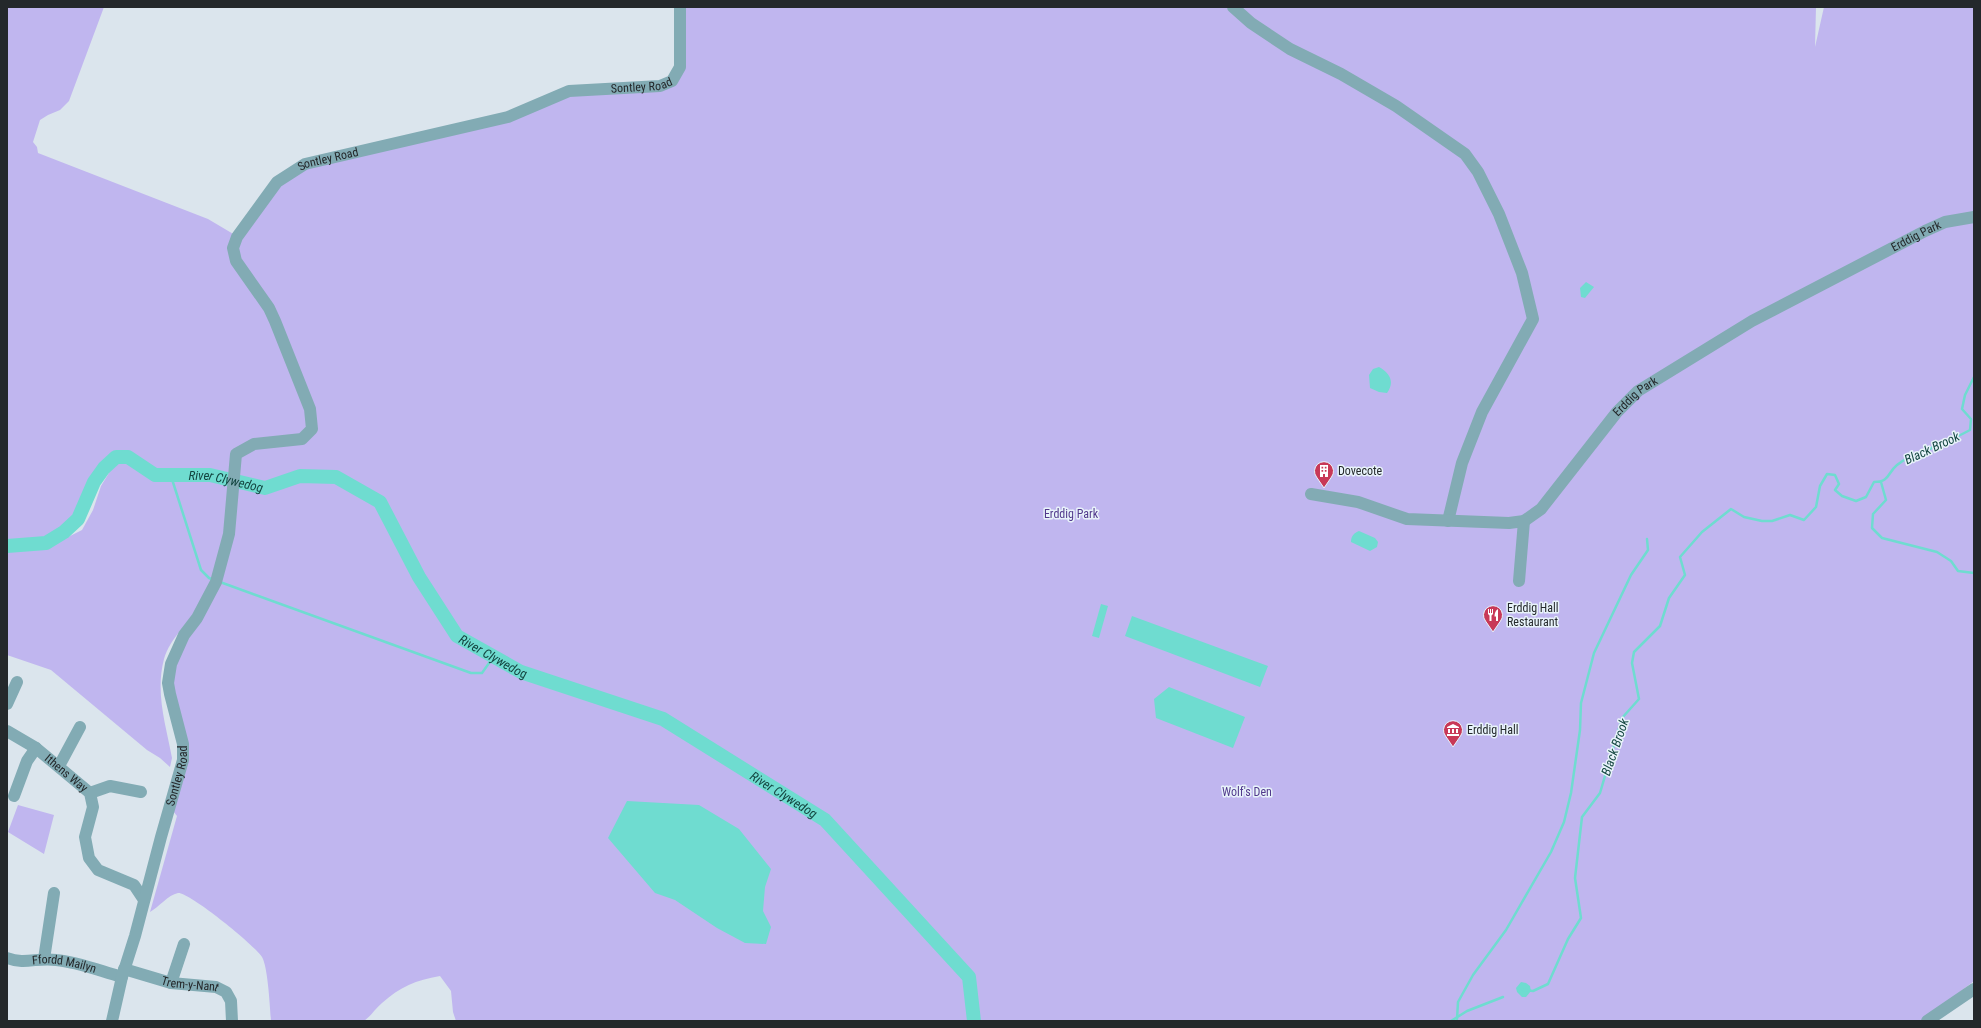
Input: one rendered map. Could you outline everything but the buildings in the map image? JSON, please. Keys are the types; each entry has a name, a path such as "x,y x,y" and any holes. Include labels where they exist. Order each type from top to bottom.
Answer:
{"street":[{"name":"Sontley Road","path":"112,1021 123,973 183,760 183,744 169,688 171,664 184,635 197,618 217,580 229,534 236,454 254,444 302,439 312,429 310,409 275,321 269,308 236,261 233,248 237,237 277,182 305,164 508,117 569,91 660,86 672,81 680,67 680,7"},
{"path":"1233,7 1251,23 1290,49 1340,74 1396,106 1465,154 1478,172 1499,214 1522,273 1533,319 1482,412 1462,463 1448,521"},
{"name":"Erddig Park","path":"1311,494 1358,502 1407,519 1509,523 1524,521 1541,509 1617,412 1638,391 1752,320 1932,228 1945,222 1974,217"},
{"path":"1519,581 1524,521"},
{"path":"7,704 17,682"},
{"path":"59,766 80,728"},
{"name":"Ithens Way","path":"7,731 36,748 90,793 93,807 85,837 89,858 98,870 134,885 144,900"},
{"path":"13,789 27,760 36,748"},
{"path":"90,793 110,786 141,792"},
{"path":"44,959 49,900"},
{"path":"171,983 184,944"},
{"name":"Ffordd Mailyn","path":"7,958 25,962 44,959 56,960 123,973"},
{"name":"Trem-y-Nant","path":"123,973 171,983 216,986 226,992 231,1001 232,1021"},
{"path":"1927,1021 1974,989"}],"green space":[{"name":"Erddig Park","path":"7,7 104,7 69,101 60,110 40,120 33,142 37,147 38,153 208,219 235,235 233,248 277,182 305,164 508,117 569,91 660,86 680,67 680,7 1816,7 1815,47 1824,7 1974,7 1974,981 1922,1021 456,1021 453,1012 451,991 440,976 416,982 402,988 382,1003 364,1021 271,1021 264,962 262,957 248,942 208,910 195,901 178,893 174,894 150,912 177,816 169,806 183,760 171,664 216,582 227,531 219,561 209,587 195,612 175,637 164,659 161,697 164,721 172,758 170,767 160,758 147,750 51,670 7,655","holes":["109,473 101,486 93,510 82,530 68,537 71,518 91,481"]},
{"path":"18,805 54,815 44,854 8,832"}],"shaded area":[{"path":"1586,282 1594,287 1585,298 1581,297 1580,288"},
{"path":"1379,367 1386,372 1390,378 1391,385 1387,393 1379,392 1370,388 1369,375 1373,369"},
{"path":"1359,531 1375,538 1378,542 1377,547 1370,551 1351,542 1353,535"},
{"path":"1101,604 1108,606 1099,638 1092,636"},
{"path":"1132,616 1268,666 1260,687 1125,636"},
{"path":"1169,687 1245,717 1233,748 1156,718 1154,699"},
{"path":"627,801 699,805 739,829 771,869 765,887 763,911 771,927 766,944 745,943 717,928 675,900 655,893 608,838"},
{"path":"1521,982 1530,986 1531,991 1526,997 1522,997 1517,992 1516,988"}],"waterway":[{"name":"Black Brook","path":"1523,990 1533,991 1548,984 1568,939 1581,918 1575,878 1582,817 1600,793 1622,718 1639,699 1632,663 1634,652 1660,626 1669,598 1685,575 1680,557 1702,532 1731,509 1744,517 1762,521 1772,521 1790,515 1804,520 1816,507 1820,486 1827,474 1835,475 1839,484 1835,490 1842,496 1856,501 1866,497 1874,482 1879,482 1886,479 1894,468 1911,456 1970,430 1971,419 1962,409 1965,395 1974,377"},
{"name":"River Clywedog","path":"7,546 46,543 64,532 78,519 94,482 104,468 116,457 128,457 155,475 210,475 265,488 300,476 336,477 380,502 419,577 457,636 521,672 663,719 825,820 969,977 974,1021"},
{"path":"171,476 201,570 209,578 214,580"},
{"path":"1881,482 1886,500 1873,514 1872,528 1882,538 1937,552 1951,561 1958,571 1974,573"},
{"path":"1457,1019 1458,1002 1473,975 1506,930 1551,852 1564,822 1571,793 1580,730 1581,703 1594,653 1631,575 1648,550 1647,539"},
{"path":"220,582 471,673 482,673 494,656"},
{"name":"Black Brook","path":"1451,1021 1467,1011 1503,997"}],"place":[{"name":"Dovecote","path":"1324,488"},
{"name":"Erddig Hall Restaurant","path":"1493,632"},
{"name":"Erddig Hall","path":"1453,747"}],"park label":[{"name":"Wolf's Den","path":"1247,792"}]}
